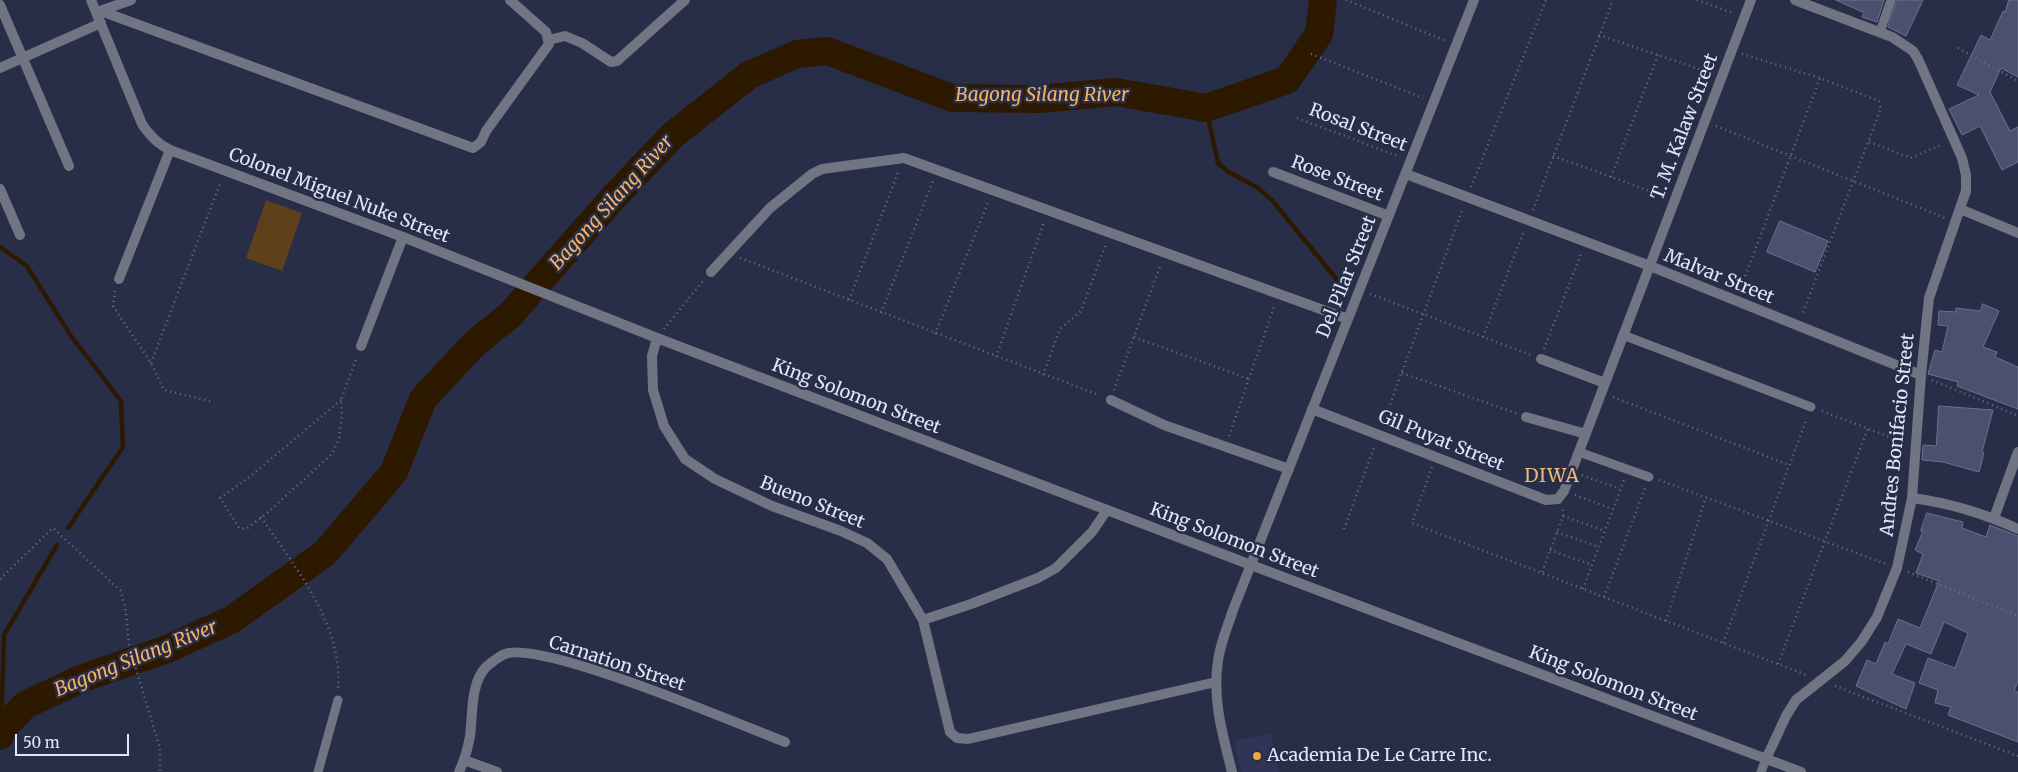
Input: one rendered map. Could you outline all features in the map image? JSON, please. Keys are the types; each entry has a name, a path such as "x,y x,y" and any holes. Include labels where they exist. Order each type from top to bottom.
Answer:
{"street":[{"name":"Colonel Miguel Nuke Street","path":"91,0 99,12 101,23 142,124 150,136 159,144 224,171 476,265 657,338"},
{"path":"99,12 130,0"},
{"path":"99,12 475,148 548,47 549,40 546,32 510,0"},
{"path":"549,40 565,36 582,42 611,62 617,61 685,0"},
{"name":"Del Pilar Street","path":"1251,565 1474,0"},
{"name":"T. M. Kalaw Street","path":"1561,495 1572,472 1750,0"},
{"name":"Andres Bonifacio Street","path":"1766,758 1786,716 1796,700 1845,661 1862,640 1877,617 1898,568 1912,498 1929,298 1966,191 1966,175 1962,158 1913,50 1903,42 1880,32 1795,0"},
{"path":"0,5 68,166"},
{"path":"0,68 101,23"},
{"path":"119,279 170,150"},
{"path":"710,272 770,208 812,174 822,170 904,158 1348,319"},
{"name":"Rose Street","path":"1273,172 1389,216"},
{"name":"Malvar Street","path":"1406,174 1650,266 1921,375"},
{"path":"0,189 20,235"},
{"path":"1960,210 2018,233"},
{"path":"361,346 403,237"},
{"name":"King Solomon Street","path":"657,338 1251,565 1801,772"},
{"name":"Bueno Street","path":"657,338 652,356 653,390 664,426 685,459 715,479 772,506 841,531 867,543 887,559 924,620 950,732 957,738 968,739 1216,682"},
{"path":"1541,359 1603,388"},
{"path":"1111,400 1164,426 1289,469"},
{"name":"Gil Puyat Street","path":"1312,408 1546,500 1561,495"},
{"path":"1526,417 1586,434"},
{"path":"1994,518 2018,452"},
{"path":"1912,498 1945,502 1994,518 2018,529"},
{"path":"924,620 1038,578 1056,568 1092,532 1107,510"},
{"path":"1232,772 1216,700 1218,660 1224,636 1251,565"},
{"name":"Carnation Street","path":"459,772 470,738 475,688 485,668 505,654 532,654 567,662 626,681 785,742"},
{"path":"464,760 497,772"}],"lane":[{"path":"1880,32 1891,0"},
{"path":"1623,335 1811,407"},
{"path":"1579,452 1649,477"},
{"path":"318,772 338,700"},
{"name":"Andres Bonifacio Street","path":"1762,772 1766,758"}],"path":[{"path":"1346,0 1456,45"},
{"path":"1344,529 1468,197 1546,0"},
{"path":"1483,337 1614,0"},
{"path":"1698,0 1744,17"},
{"path":"1599,35 1722,77"},
{"path":"1958,48 2018,81"},
{"path":"1732,50 1820,78 1879,101 1881,108 1798,326"},
{"path":"1311,54 1434,102"},
{"path":"1611,177 1658,55"},
{"path":"1736,301 1820,78"},
{"name":"Rosal Street","path":"1297,118 1411,161"},
{"path":"1704,122 1956,222"},
{"path":"1869,142 1912,158 1954,139"},
{"path":"1553,156 1675,200"},
{"path":"849,300 904,158"},
{"path":"881,313 937,170"},
{"path":"151,363 224,171"},
{"path":"935,334 993,190"},
{"path":"996,357 1048,210"},
{"path":"1043,375 1060,329 1081,311 1110,233"},
{"path":"1360,290 1541,359 1586,242"},
{"path":"727,253 1111,400 1165,253"},
{"path":"657,338 710,272"},
{"path":"119,279 112,298 113,306 151,363 164,390 210,401"},
{"path":"1225,447 1279,294"},
{"path":"1134,337 1249,379"},
{"path":"341,400 247,479 220,498 239,528 242,530 246,529 332,454 339,439 342,416 341,400 361,346"},
{"path":"1402,373 1526,417"},
{"path":"1921,375 2018,416"},
{"path":"1603,388 1789,465"},
{"path":"1723,643 1811,407 1916,447"},
{"path":"1778,664 1868,428"},
{"path":"1436,456 1412,523 2018,756"},
{"path":"1583,589 1628,469"},
{"path":"1572,472 1620,490"},
{"path":"1604,597 1649,477 1898,568 2018,616"},
{"path":"1542,572 1562,516 1561,495 1613,509"},
{"path":"1666,621 1706,497"},
{"path":"1562,516 1605,531"},
{"path":"261,517 318,605 331,637 340,670 338,700"},
{"path":"0,579 53,528 121,591 126,613 129,646 160,748 160,772"},
{"path":"1557,532 1599,547"},
{"path":"1550,550 1592,565"}],"shaded area":[{"path":"266,200 302,213 282,271 246,258"},
{"name":"Academia De Le Carre Inc.","path":"1271,733 1279,772 1241,772 1234,741"}],"building":[{"path":"1836,0 1884,0 1877,22 1862,17 1864,13"},
{"path":"1897,0 1923,0 1906,36 1888,27"},
{"path":"2009,0 2018,0 2018,77 2001,68 1990,92 2010,131 2018,127 2018,162 2002,170 1980,126 1962,135 1949,109 1979,95 1957,85 1981,35 1990,40 2003,11 2005,12"},
{"path":"1780,221 1828,241 1815,272 1767,252"},
{"path":"1983,304 1999,311 1983,347 1997,352 1995,357 2018,367 2018,409 1957,386 1958,382 1928,374 1935,350 1942,352 1948,326 1938,325 1939,311 1956,312 1956,308 1980,311"},
{"path":"1939,406 1993,410 1979,472 1943,462 1922,460 1923,445 1936,446"},
{"path":"1927,513 1963,522 1962,528 1986,537 1990,525 2018,536 2018,681 2014,691 2018,692 2018,742 1948,715 1951,707 1935,703 1938,690 1919,683 1928,658 1955,668 1968,633 1944,622 1931,654 1906,644 1892,674 1915,683 1906,709 1856,686 1867,660 1876,664 1885,642 1888,644 1898,619 1920,628 1939,581 1916,573 1923,554 1915,550 1923,531 1921,531"}],"waterway":[{"name":"Bagong Silang River","path":"0,736 1,730 25,705 83,678 167,649 231,620 325,553 394,472 423,399 474,344 510,315 613,198 673,135 749,75 797,54 827,51 952,98 1039,99 1116,92 1206,108 1287,80 1319,34 1323,0"},
{"path":"1206,108 1218,163 1227,171 1258,188 1272,200 1342,286"},
{"path":"0,247 27,266 71,336 121,401 123,447 68,528"},
{"path":"1,730 4,635 57,545"}],"place":[{"name":"Academia De Le Carre Inc.","path":"1257,756"}],"district":[{"name":"DIWA","path":"1552,477"}]}
